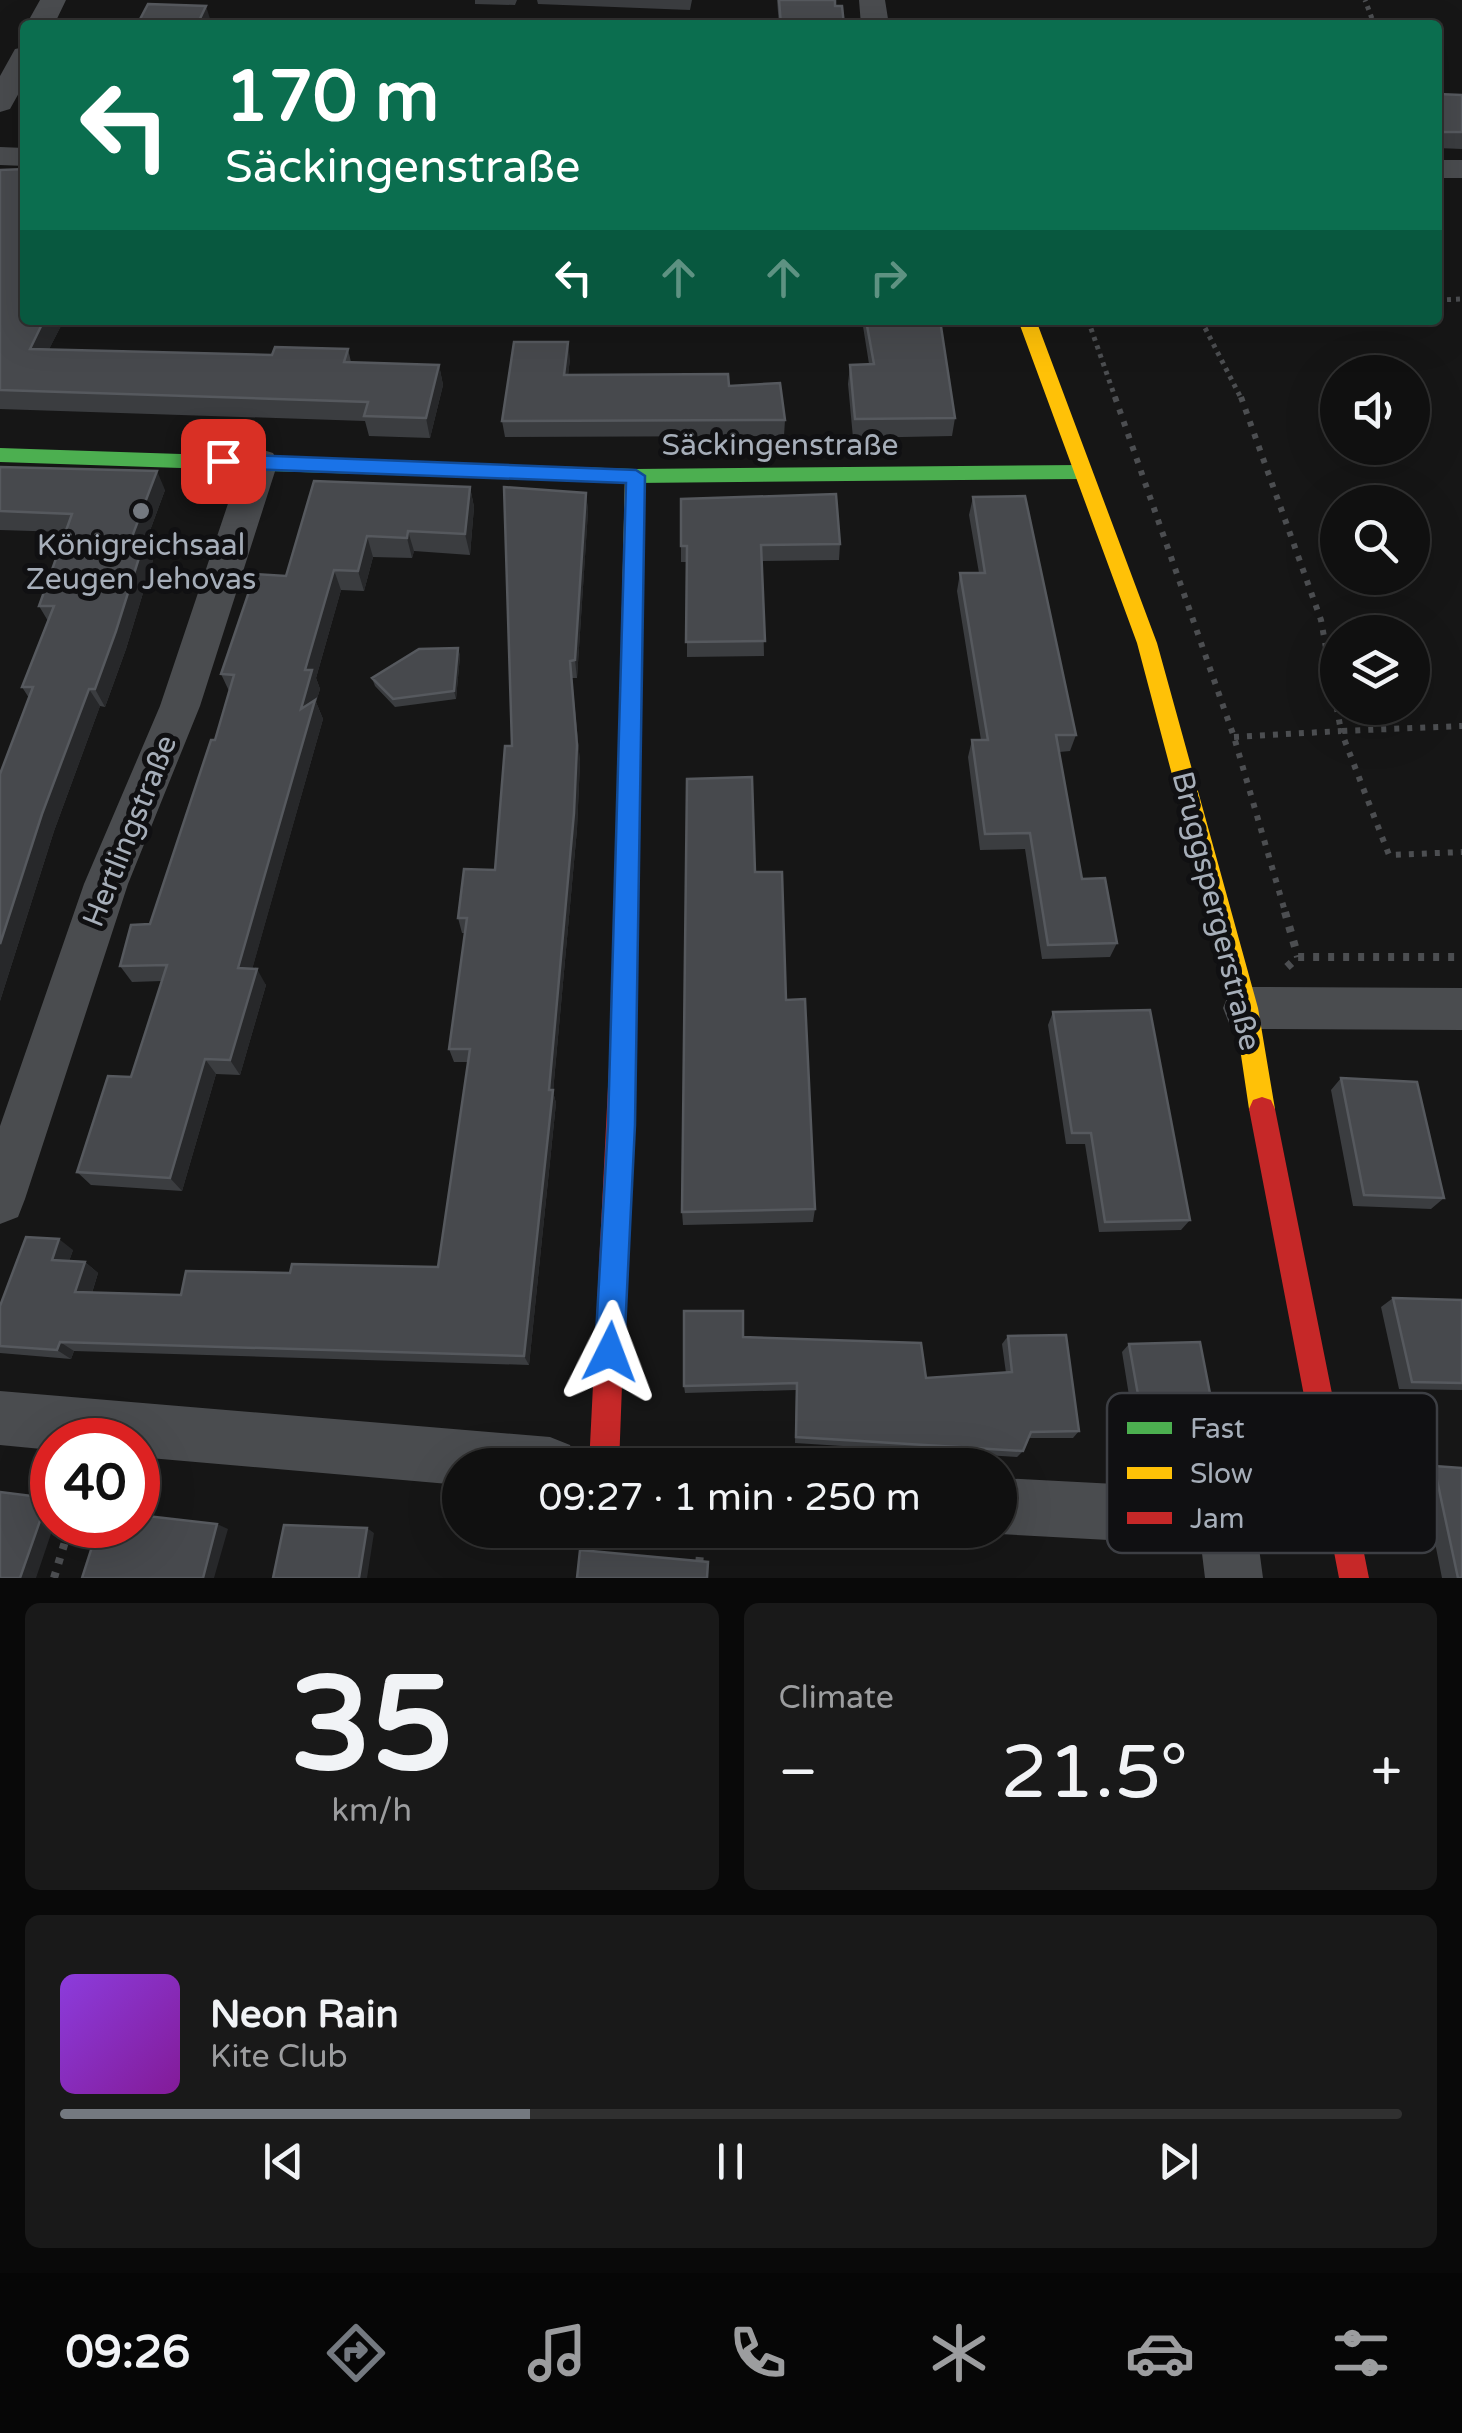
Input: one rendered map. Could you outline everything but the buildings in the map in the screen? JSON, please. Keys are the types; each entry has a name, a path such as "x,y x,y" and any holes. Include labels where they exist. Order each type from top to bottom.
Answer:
{"street":[{"path":"0,103 20,65"},
{"name":"Bruggspergerstraße","path":"1029,325 1080,472 1147,644 1246,1008 1264,1122 1318,1393"},
{"name":"Säckingenstraße","path":"0,454 636,476 1080,472"},
{"name":"Hertlingstraße","path":"0,1199 106,884 180,706 260,462"},
{"path":"605,1448 622,1125 636,476"},
{"path":"1246,1008 1462,1009"},
{"path":"0,1418 442,1456"},
{"path":"1017,1507 1107,1512"},
{"path":"1231,1553 1234,1578"},
{"name":"Bruggspergerstraße","path":"1349,1553 1354,1578"}],"path":[{"path":"1090,325 1234,737 1298,957"},
{"path":"1204,325 1240,391 1321,620 1341,732 1389,854 1462,852"},
{"path":"1234,737 1462,726"},
{"path":"54,1578 63,1548"},
{"path":"698,1578 700,1548"}],"traffic: fast":[{"path":"0,455 635,476 1080,472"}],"traffic: slow":[{"path":"1029,325 1147,643 1246,1008 1262,1109"},
{"path":"625,987 635,476"}],"traffic: jam":[{"path":"605,1448 625,987"},
{"path":"1262,1109 1318,1393"},
{"path":"1349,1553 1354,1578"}],"place":[{"name":"Königreichsaal Zeugen Jehovas","path":"141,511"}],"route":[{"path":"223,461 636,476 622,1125 610,1352"}]}
